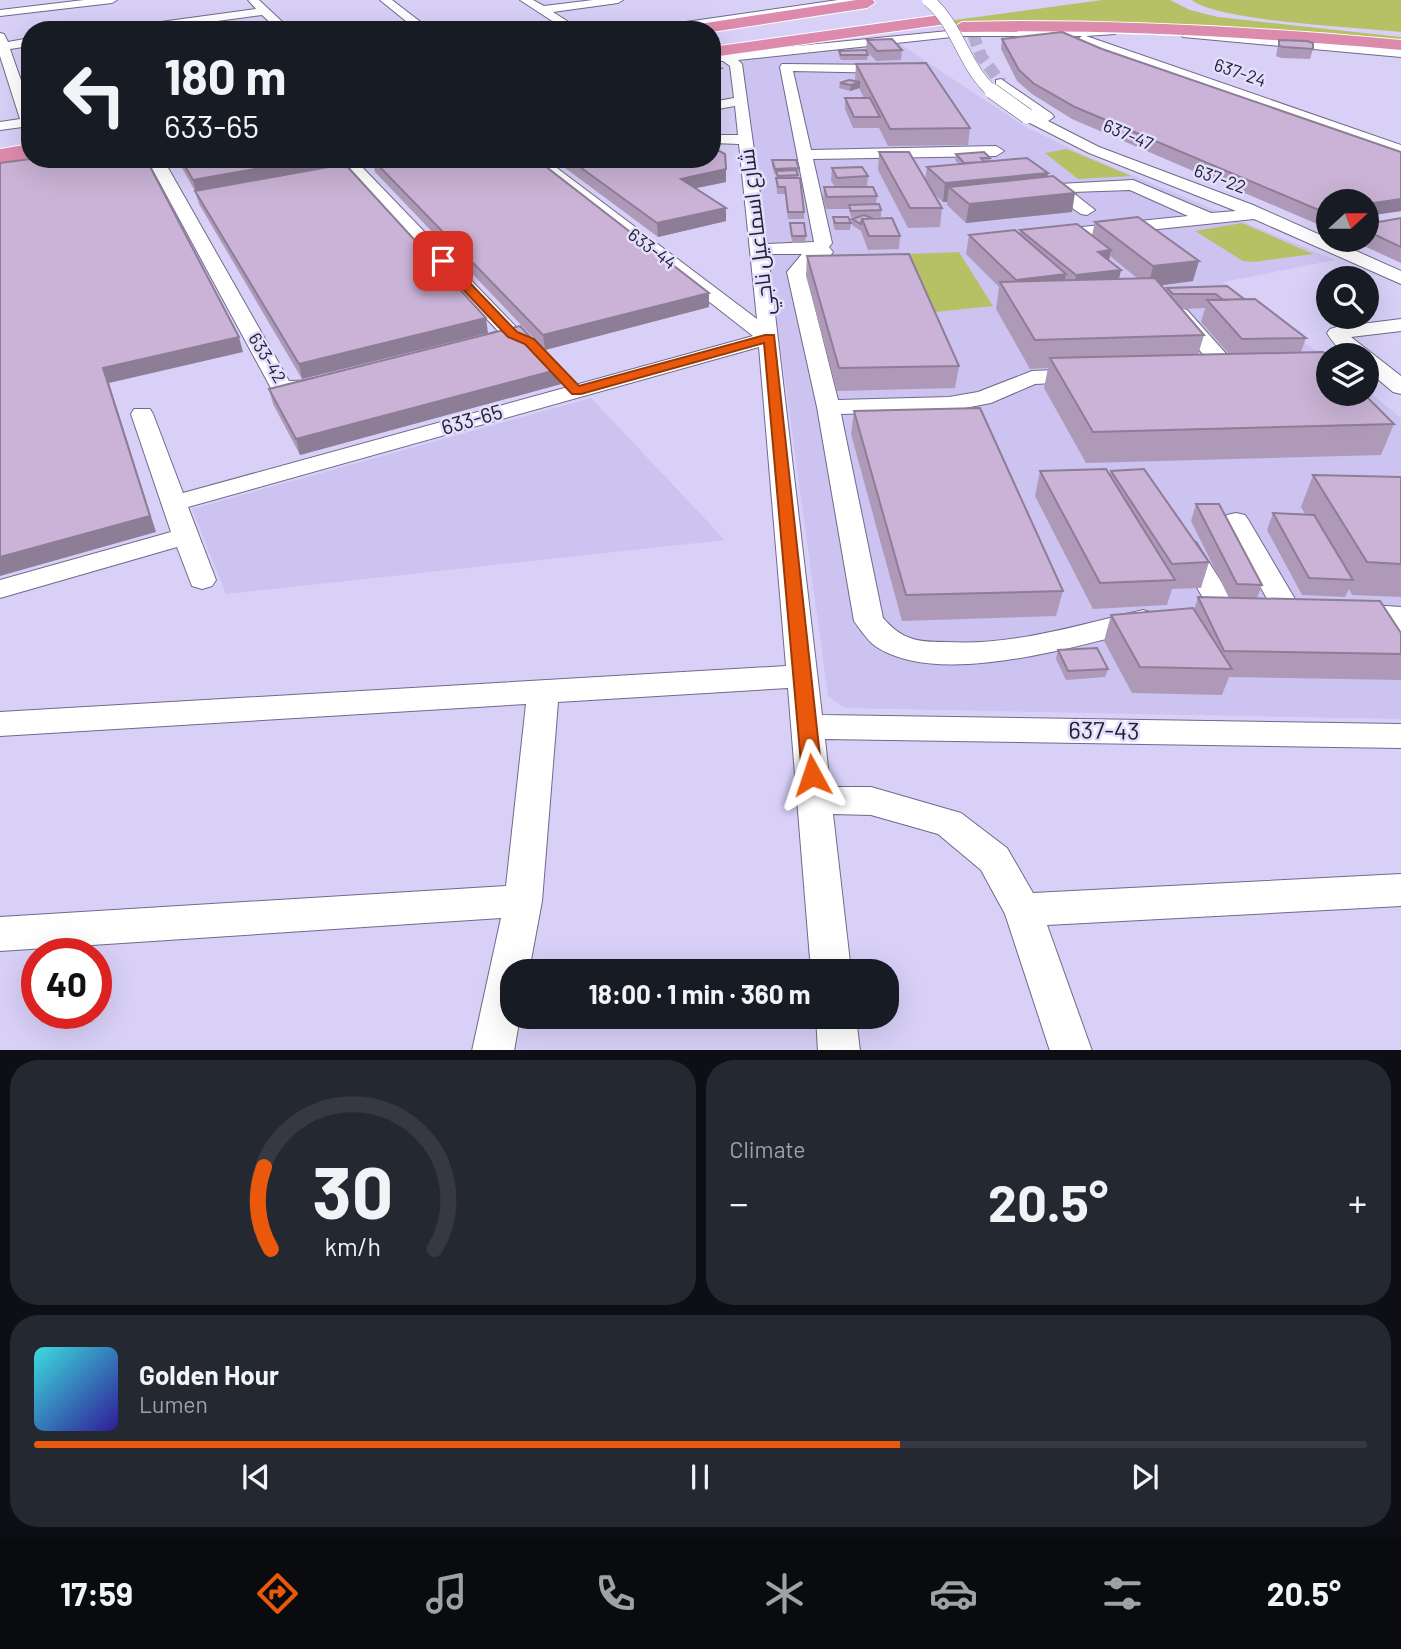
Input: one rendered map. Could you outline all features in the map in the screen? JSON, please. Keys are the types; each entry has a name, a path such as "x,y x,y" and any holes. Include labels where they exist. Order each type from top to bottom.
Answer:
{"highway":[{"path":"721,26 885,3"},
{"path":"721,27 885,3"},
{"path":"721,52 943,14 1010,10"},
{"path":"1213,13 1401,35"},
{"path":"721,53 943,14 1053,24 1161,26 1401,46"},
{"path":"0,139 21,130"},
{"path":"0,156 21,157"}],"street":[{"path":"0,13 112,0"},
{"path":"253,0 276,21"},
{"path":"385,0 413,21"},
{"path":"525,0 560,21"},
{"path":"542,10 618,0"},
{"path":"806,0 821,6"},
{"path":"715,21 861,0"},
{"path":"191,21 265,11"},
{"path":"721,52 943,14 1066,32 1178,34 1361,54 1401,53"},
{"name":"637-22","path":"943,14 951,22 978,77 1027,116 1094,150 1316,237"},
{"name":"637-24","path":"1066,32 1401,150"},
{"path":"21,42 1,41 21,100"},
{"path":"721,54 775,67 906,69"},
{"name":"شارع اسماعيل ناجي","path":"721,59 741,101 760,248 830,959"},
{"path":"775,67 804,155 823,243 828,254"},
{"path":"15,81 21,80"},
{"name":"637-47","path":"1001,83 1041,114 1082,136 1252,211"},
{"path":"721,104 741,101"},
{"path":"0,126 21,126"},
{"path":"721,139 746,140"},
{"path":"804,155 996,151"},
{"path":"0,171 21,163"},
{"name":"633-42","path":"162,168 186,200 280,385 288,390 301,389 341,379"},
{"path":"367,168 349,171 521,338 473,345"},
{"name":"633-44","path":"547,168 769,338"},
{"path":"883,168 917,169"},
{"path":"1034,174 1087,210"},
{"path":"1055,189 1133,185 1210,219"},
{"path":"1033,237 1210,219 1252,211"},
{"path":"760,248 828,254"},
{"name":"637-22","path":"1348,252 1401,278"},
{"path":"828,254 796,272 828,407 869,621 884,638 919,651 991,652 1038,645 1169,615"},
{"path":"1180,314 1229,371"},
{"path":"1348,343 1337,333 1401,325"},
{"name":"633-65","path":"174,503 769,338"},
{"path":"1203,372 1255,370"},
{"path":"1379,370 1401,387"},
{"path":"558,372 577,391"},
{"path":"828,407 948,404 983,398 1032,379 1099,375"},
{"path":"142,414 202,580"},
{"path":"1236,521 1267,611"},
{"path":"1173,526 1267,611 1396,615 1401,624"},
{"path":"0,589 186,536"},
{"path":"0,724 802,676"},
{"path":"493,1050 523,901 544,692"},
{"name":"637-43","path":"808,727 1401,736"},
{"path":"814,800 872,801 949,823 993,859 1023,910 1071,1050"},
{"path":"1023,910 1401,890"},
{"path":"0,934 523,901"},
{"path":"837,1029 839,1050"}],"shaded area":[{"path":"900,44 1024,126 1084,155 1335,260 1223,282 1316,351 1316,406 1379,406 1379,400 1401,418 1401,719 845,708 828,696 742,64 750,55"},
{"path":"591,398 725,540 226,594 192,509"}],"green space":[{"path":"1102,0 1170,0 1190,10 1218,17 1401,37 1401,44 1032,22 910,26"},
{"path":"1192,0 1401,0 1401,32 1259,18 1207,7"},
{"path":"1067,149 1131,176 1078,179 1045,153"},
{"path":"1242,223 1313,254 1243,261 1195,231"},
{"path":"959,252 993,306 935,312 905,254"}],"building":[{"path":"1062,32 1102,49 1401,152 1401,199 1379,202 1379,189 1316,189 1316,209 1075,107 1033,83 1019,70 1002,39"},
{"path":"892,39 902,50 877,51 867,40"},
{"path":"1279,40 1307,41 1313,43 1313,49 1279,46"},
{"path":"866,50 868,55 841,55 839,51"},
{"path":"926,63 970,128 890,129 856,64"},
{"path":"849,80 860,82 851,85 840,83"},
{"path":"845,98 870,98 880,117 854,117"},
{"path":"721,152 725,154 726,169 681,179 726,208 657,223 581,168 721,168"},
{"path":"879,152 909,152 942,208 910,208"},
{"path":"984,152 990,158 981,158 984,162 964,163 956,154"},
{"path":"1027,158 1048,173 945,183 927,167"},
{"path":"21,160 21,168 151,168 239,337 103,368 150,516 0,557 0,163"},
{"path":"772,160 796,160 799,168 775,169"},
{"path":"862,167 868,176 837,178 832,168"},
{"path":"186,168 261,168 193,180"},
{"path":"323,168 349,168 486,318 299,364 195,191"},
{"path":"381,168 548,168 709,293 543,335"},
{"path":"796,170 798,175 778,176 776,171"},
{"path":"1053,176 1075,193 969,204 949,187"},
{"path":"776,178 800,178 804,212 788,212 785,187 778,187"},
{"path":"824,187 873,187 877,196 827,197"},
{"path":"879,204 881,210 851,211 849,205"},
{"path":"864,215 874,219 862,219 861,224 852,219"},
{"path":"833,217 848,217 851,223 835,223"},
{"path":"1138,217 1199,261 1153,266 1095,222"},
{"path":"892,218 900,236 869,236 862,219"},
{"path":"1401,218 1401,247 1379,237 1379,222"},
{"path":"790,223 804,223 806,236 792,236"},
{"path":"1077,224 1111,250 1098,252 1121,270 1076,275 1020,230"},
{"path":"1015,230 1066,274 1016,280 969,235"},
{"path":"909,254 959,366 839,368 807,256"},
{"path":"1155,278 1204,335 1035,340 1000,282"},
{"path":"1227,286 1244,299 1223,300 1216,294 1173,294 1167,288"},
{"path":"1255,299 1306,338 1242,339 1207,300"},
{"path":"520,326 560,369 296,439 269,389"},
{"path":"1316,352 1316,406 1376,406 1394,424 1093,432 1050,358"},
{"path":"980,408 1063,591 906,595 854,411"},
{"path":"1106,469 1175,580 1100,583 1040,471"},
{"path":"1144,469 1209,562 1172,564 1111,471"},
{"path":"1313,475 1401,477 1401,564 1367,562"},
{"path":"1196,504 1219,504 1262,585 1237,584"},
{"path":"1273,513 1314,515 1353,580 1309,578"},
{"path":"1198,597 1380,601 1401,633 1401,654 1224,651"},
{"path":"1193,608 1232,669 1140,667 1111,615"},
{"path":"1097,648 1108,669 1068,671 1058,650"}],"tunnel":[{"path":"973,34 981,56 1001,83"}],"route":[{"path":"443,261 512,334 529,342 577,391 769,338 812,775"}]}
